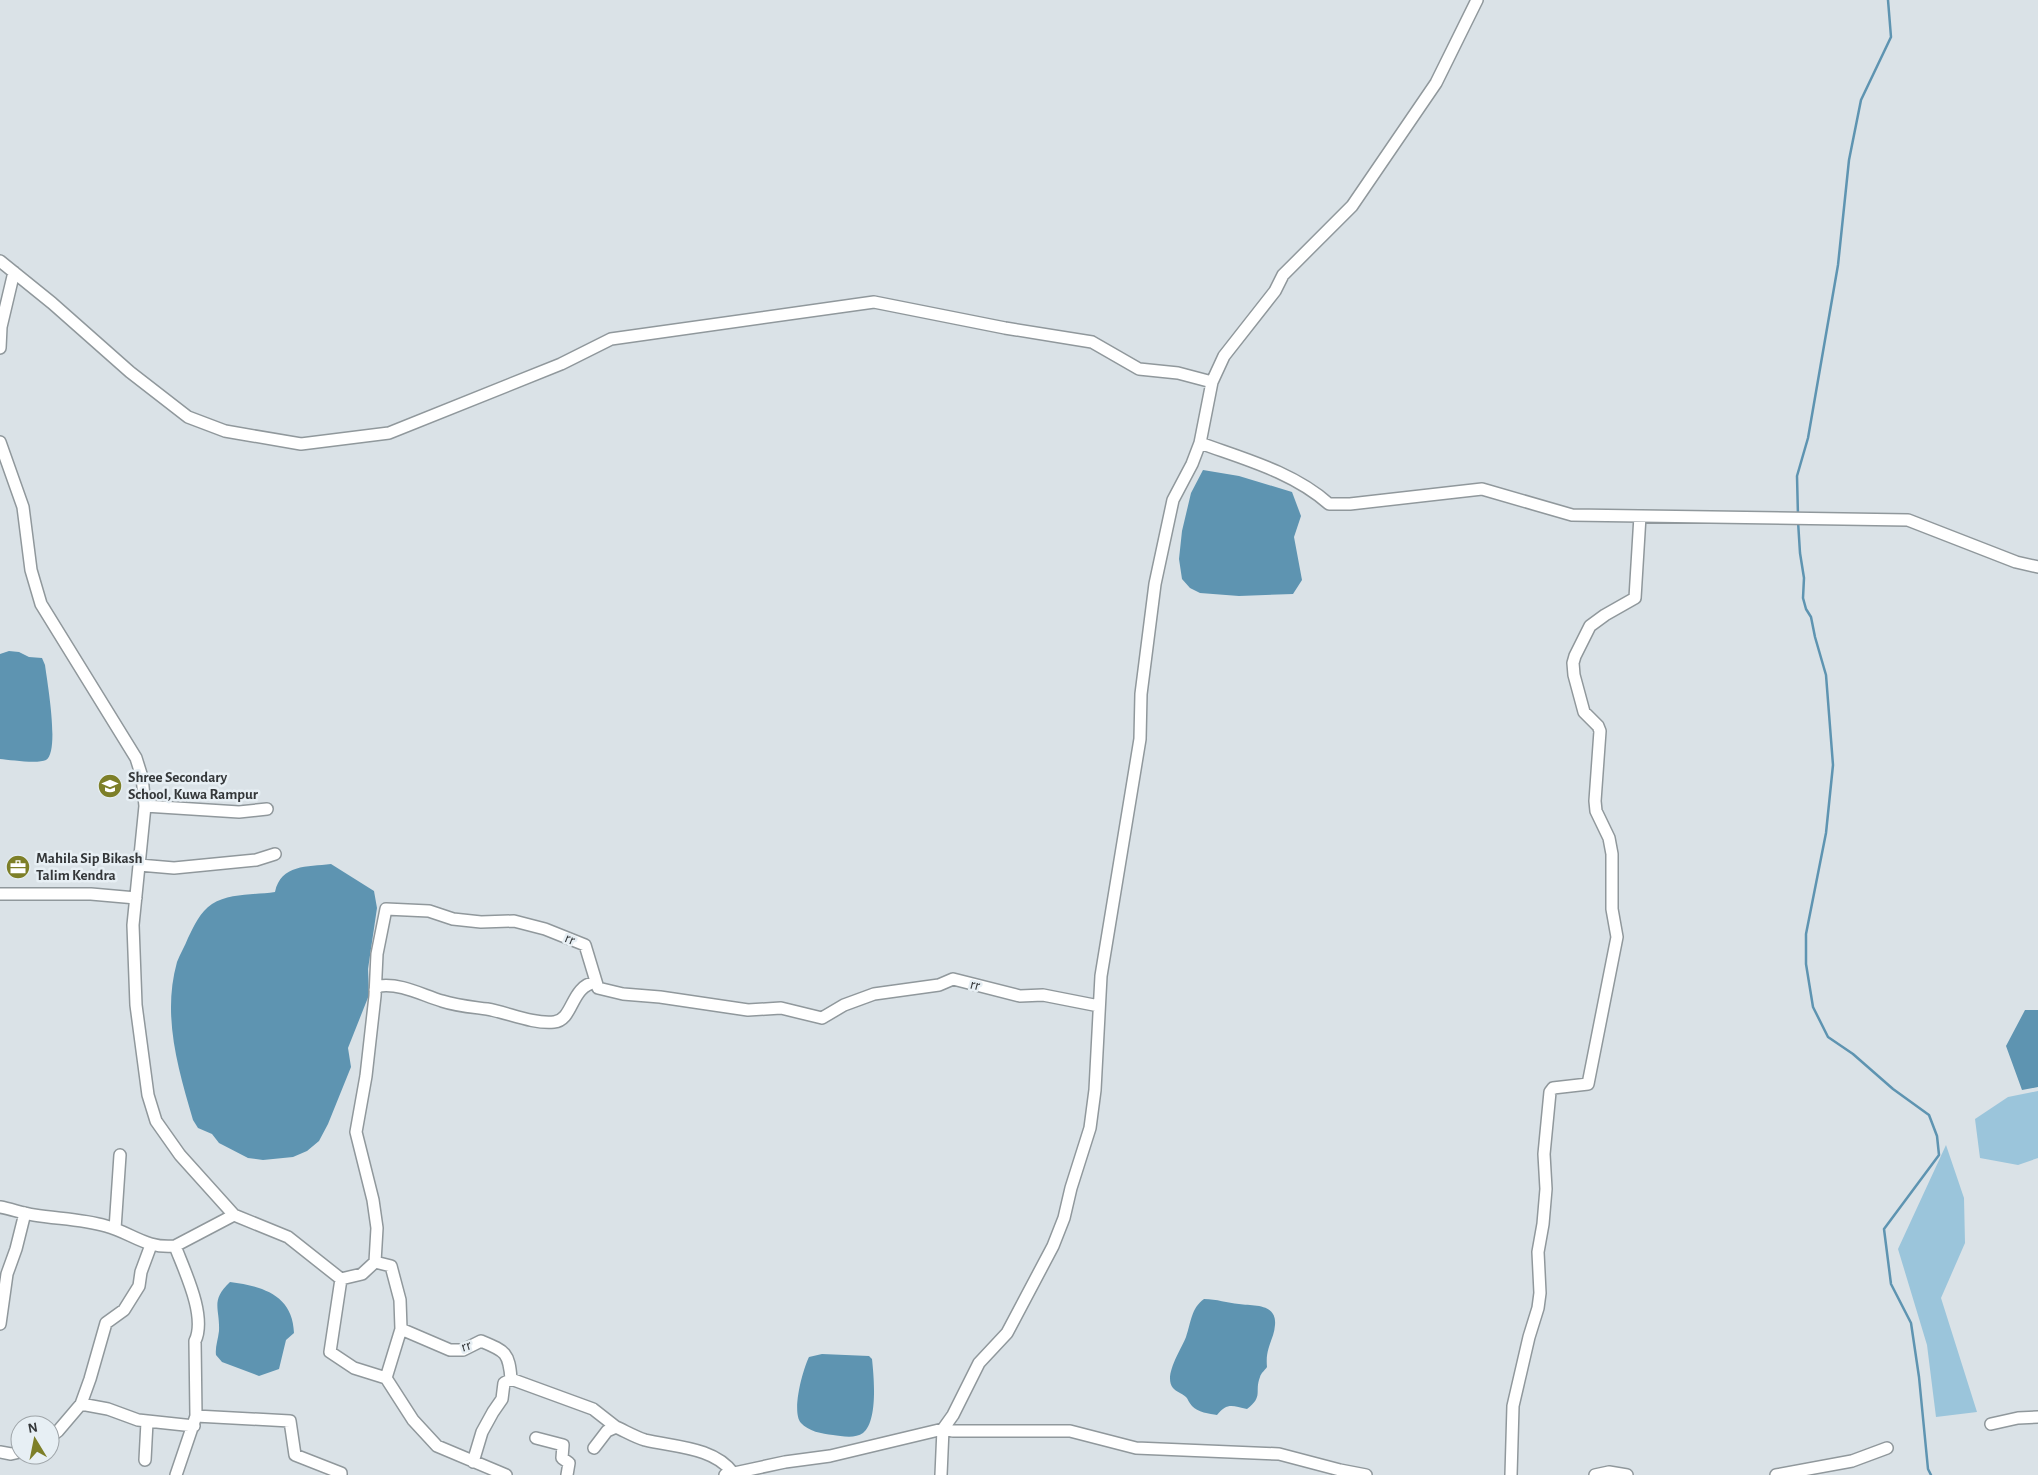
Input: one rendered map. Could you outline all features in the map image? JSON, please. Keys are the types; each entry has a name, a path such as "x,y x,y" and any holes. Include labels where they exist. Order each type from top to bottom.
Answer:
{"street":[{"path":"941,1475 943,1429 953,1415 979,1362 1007,1333 1053,1246 1064,1218 1071,1188 1090,1128 1095,1090 1101,976 1140,739 1141,694 1155,584 1172,500 1192,464 1200,443 1212,382 1224,356 1275,292 1283,275 1352,206 1436,83 1477,0"},
{"path":"0,261 52,303 130,372 188,417 225,432 301,444 389,432 561,364 611,339 874,302 1005,328 1092,342 1139,369 1178,373 1212,382"},
{"path":"0,348 1,327 14,272"},
{"path":"0,442 23,507 31,570 41,604 136,758 142,777 145,806 133,925 136,1005 148,1095 156,1121 180,1155 234,1215 288,1237 341,1279"},
{"path":"1200,443 1284,474 1313,489 1329,504 1350,504 1482,489 1572,515 1908,520 2016,562 2038,567"},
{"path":"1511,1475 1513,1406 1521,1367 1539,1301 1538,1252 1546,1189 1544,1154 1550,1092 1552,1088 1588,1084 1617,937 1612,909 1612,862 1609,838 1596,811 1594,801 1600,731 1598,726 1584,712 1573,664 1590,626 1635,598 1637,594 1640,516"},
{"path":"145,806 239,812 268,809"},
{"path":"139,865 174,868 256,860 275,854"},
{"path":"0,894 74,894 136,898"},
{"name":"rr","path":"374,1262 377,1228 373,1200 356,1132 366,1076 377,954 386,909 429,911 453,919 481,922 514,921 545,929 585,945 598,988 615,993 660,997 748,1010 781,1008 822,1018 844,1005 874,994 939,985 953,979 1020,996 1043,995 1099,1006"},
{"path":"375,990 379,986 398,986 449,1004 527,1019 555,1022 564,1018 583,987 596,982"},
{"path":"115,1229 120,1155"},
{"path":"0,1207 25,1213 86,1221 115,1229 151,1245 175,1246 234,1215"},
{"path":"0,1324 7,1274 16,1249 25,1213"},
{"path":"60,1429 81,1404 106,1323 124,1310 140,1286 141,1272 151,1245"},
{"path":"175,1246 196,1305 199,1334 195,1340 195,1421 176,1475"},
{"path":"341,1279 362,1274 374,1262 391,1266 400,1300 401,1329 386,1378"},
{"path":"341,1279 330,1352 354,1368 386,1378 413,1420 437,1446 506,1475"},
{"name":"rr","path":"401,1329 450,1350 462,1350 481,1340 500,1349 510,1360 512,1379"},
{"path":"473,1462 482,1432 502,1399 504,1383 512,1379 593,1409 616,1427 643,1439 677,1445 707,1454 727,1464 729,1474 785,1462 830,1456 943,1429 953,1431 1070,1431 1136,1448 1279,1454 1366,1475"},
{"path":"81,1404 108,1408 147,1422 290,1421 295,1455 342,1475"},
{"path":"1991,1424 2018,1418 2038,1417"},
{"path":"145,1460 147,1422"},
{"path":"594,1448 607,1431 616,1427"},
{"path":"536,1438 563,1445 562,1458 569,1463 567,1475"},
{"path":"1776,1475 1852,1461 1887,1448"},
{"path":"1595,1475 1609,1472 1627,1475"}],"shaded area":[{"path":"1203,470 1239,476 1292,492 1301,516 1294,537 1302,580 1293,594 1239,596 1200,593 1190,588 1182,579 1179,559 1182,531 1191,493"},
{"path":"9,651 19,652 29,657 42,658 45,665 52,731 50,754 46,760 31,762 0,759 0,654"},
{"path":"331,864 374,891 377,908 368,969 369,995 348,1048 351,1067 328,1124 319,1141 307,1151 293,1157 263,1160 248,1158 219,1143 212,1134 198,1128 193,1120 177,1061 174,1042 171,1002 177,962 198,920 212,904 235,896 275,892 278,883 289,872 304,867"},
{"path":"2025,1010 2038,1010 2038,1087 2022,1090 2006,1046"},
{"path":"2038,1091 2038,1158 2018,1165 1980,1158 1975,1119 2008,1097"},
{"path":"1946,1145 1964,1198 1965,1243 1941,1298 1977,1412 1936,1417 1927,1345 1898,1249"},
{"path":"230,1282 264,1290 282,1301 288,1310 294,1333 286,1340 279,1369 259,1376 222,1362 216,1355 219,1331 217,1305 220,1294"},
{"path":"1204,1299 1263,1307 1268,1309 1275,1318 1274,1330 1267,1354 1267,1367 1258,1382 1257,1397 1247,1409 1230,1406 1224,1408 1217,1415 1200,1411 1194,1408 1187,1398 1174,1389 1170,1383 1171,1370 1186,1337 1194,1311"},
{"path":"822,1354 869,1356 872,1359 873,1409 868,1427 860,1435 848,1437 820,1433 804,1426 798,1417 799,1390 809,1357"}],"waterway":[{"path":"1798,516 1797,476 1808,438 1838,265 1849,160 1861,100 1891,37 1888,0"},
{"path":"1798,521 1804,578 1803,598 1806,609 1811,617 1826,675 1833,765 1826,833 1806,934 1806,964 1813,1007 1828,1037 1853,1054 1893,1089 1929,1115 1937,1136 1939,1155 1884,1229 1891,1284 1911,1323 1919,1377 1928,1469 1931,1475"}],"place":[{"name":"Shree Secondary School, Kuwa Rampur","path":"110,786"},
{"name":"Mahila Sip Bikash Talim Kendra","path":"18,867"}]}
